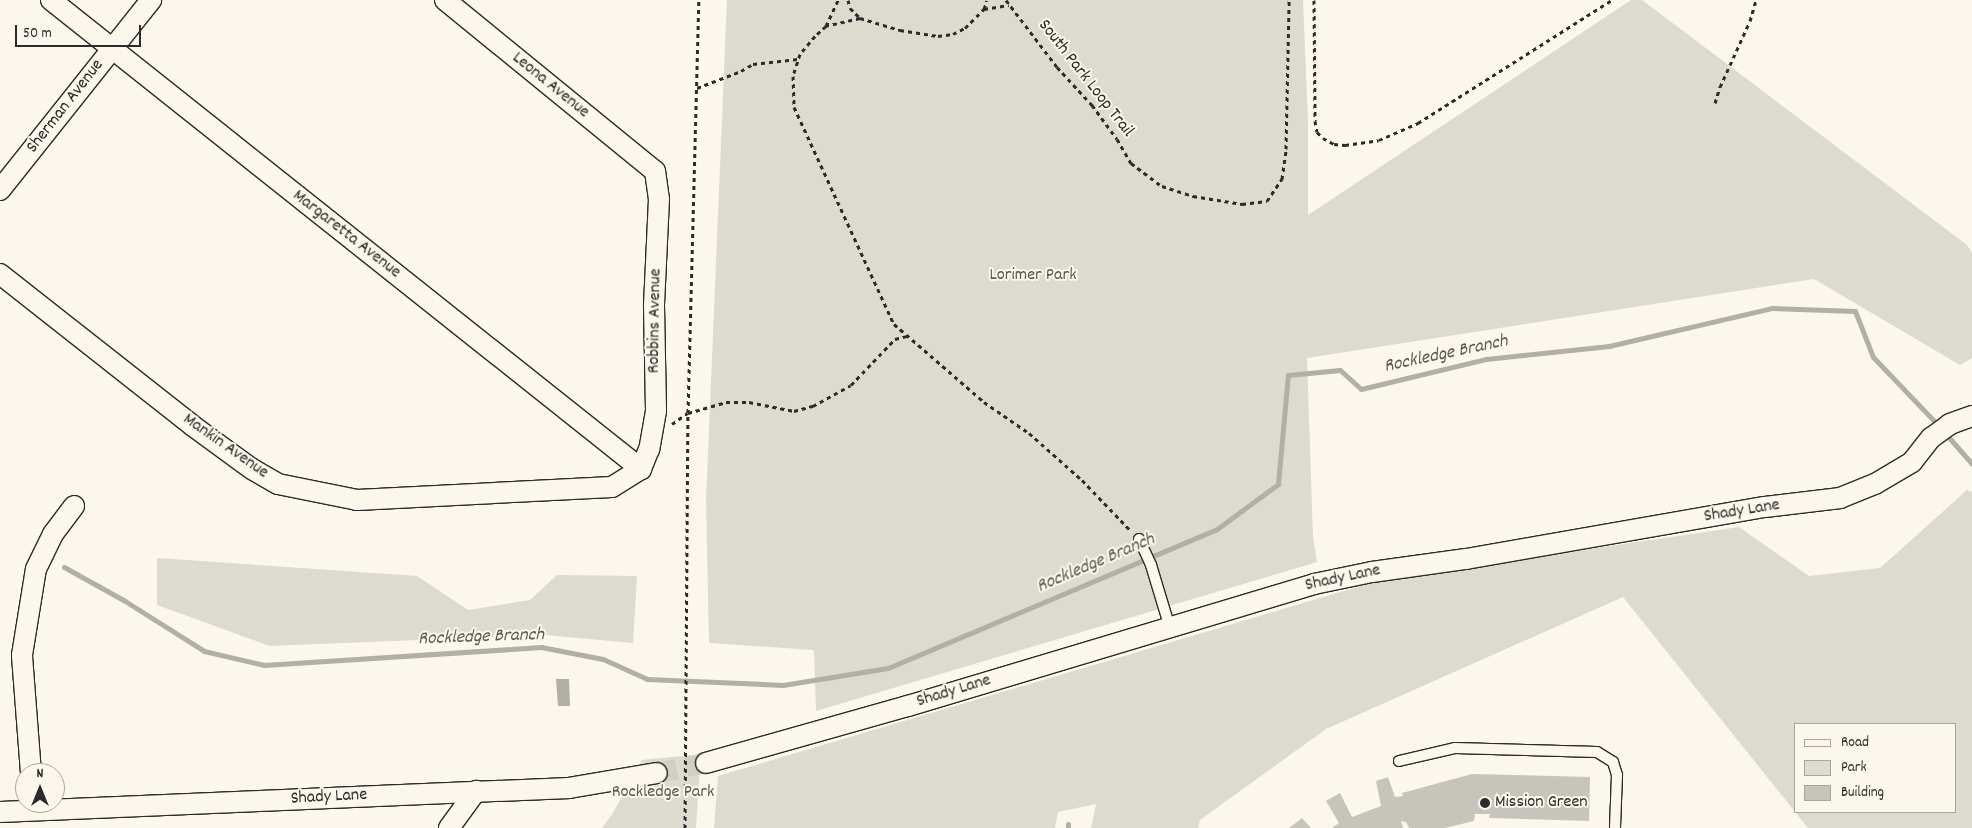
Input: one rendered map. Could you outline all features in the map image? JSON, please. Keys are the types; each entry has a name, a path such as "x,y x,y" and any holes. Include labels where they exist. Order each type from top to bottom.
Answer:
{"street":[{"name":"Margaretta Avenue","path":"51,0 640,469"},
{"name":"Sherman Avenue","path":"0,190 152,0"},
{"name":"Leona Avenue","path":"445,0 655,172"},
{"name":"Robbins Avenue","path":"640,469 649,449 656,411 654,306 659,199 655,172"},
{"name":"Mankin Avenue","path":"0,274 193,426 252,469 278,484 357,500 612,487 640,469"},
{"name":"Shady Lane","path":"706,763 1170,628 1314,584 1372,572 1466,559 1766,507 1840,498 1875,484 1912,462 1931,438 1950,424 1972,416"},
{"path":"30,763 22,655 36,569 53,534 74,506"},
{"name":"Shady Lane","path":"0,812 30,814 569,788 657,773"},
{"path":"449,828 476,792"}],"lane":[{"path":"1139,540 1151,566 1170,628"},
{"path":"1399,761 1455,748 1597,752 1613,762 1617,775 1615,828"}],"path":[{"path":"684,828 688,413 699,0"},
{"path":"838,0 826,26 814,36 798,60 793,76 794,107 894,324 984,402 1029,433 1082,480 1139,540"},
{"path":"848,0 850,8 860,18 915,34 938,36 953,34 965,28 984,9 987,0"},
{"name":"South Park Loop Trail","path":"1006,0 1057,67 1092,105 1131,162 1162,186 1193,196 1242,204 1267,201 1282,179 1286,149 1288,0"},
{"path":"1314,0 1315,121 1317,132 1334,144 1345,145 1379,140 1411,128 1612,0"},
{"path":"1715,103 1720,87 1750,21 1756,0"},
{"path":"984,9 1010,5"},
{"path":"826,26 860,18"},
{"path":"696,88 740,71 752,64 798,60"},
{"path":"653,428 670,425 688,413 726,402 749,402 794,411 813,406 851,385 895,339 907,336"}],"green space":[{"name":"Lorimer Park","path":"727,0 1303,0 1308,122 1308,215 1631,0 1642,0 1967,245 1972,253 1972,358 1960,365 1814,279 1307,358 1313,536 1317,562 816,711 814,650 709,643 706,501"},
{"path":"1967,490 1972,492 1972,828 1808,828 1796,813 1957,813 1957,723 1794,723 1794,811 1623,597 1326,729 1200,820 1198,828 1091,828 1096,804 1058,812 1055,828 714,828 718,776 1381,580 1739,527 1809,576 1880,568"},
{"path":"157,558 417,576 468,610 530,600 557,575 637,576 633,643 544,635 270,646 157,605"},
{"name":"Rockledge Park","path":"701,754 696,828 602,828 613,813 642,760"}],"shaded area":[{"path":"556,679 569,679 570,706 558,706"}],"building":[{"name":"Mission Green","path":"1472,774 1590,777 1589,821 1489,818 1490,814 1475,814 1474,821 1445,828 1409,828 1406,822 1401,821 1403,828 1332,828 1339,823 1326,801 1340,793 1352,817 1381,806 1376,781 1388,777 1395,797 1403,796 1402,793"},
{"path":"1302,818 1311,828 1289,828"}],"waterway":[{"name":"Rockledge Branch","path":"64,567 125,601 204,651 264,665 541,647 603,659 647,679 783,685 888,668 1217,529 1278,484 1288,375 1340,370 1361,389 1486,359 1609,346 1772,308 1855,311 1873,357 1940,427"},
{"name":"Rockledge Branch","path":"1945,433 1972,464"}],"tunnel":[{"path":"657,773 706,763"}],"place":[{"name":"Mission Green","path":"1485,803"}]}
